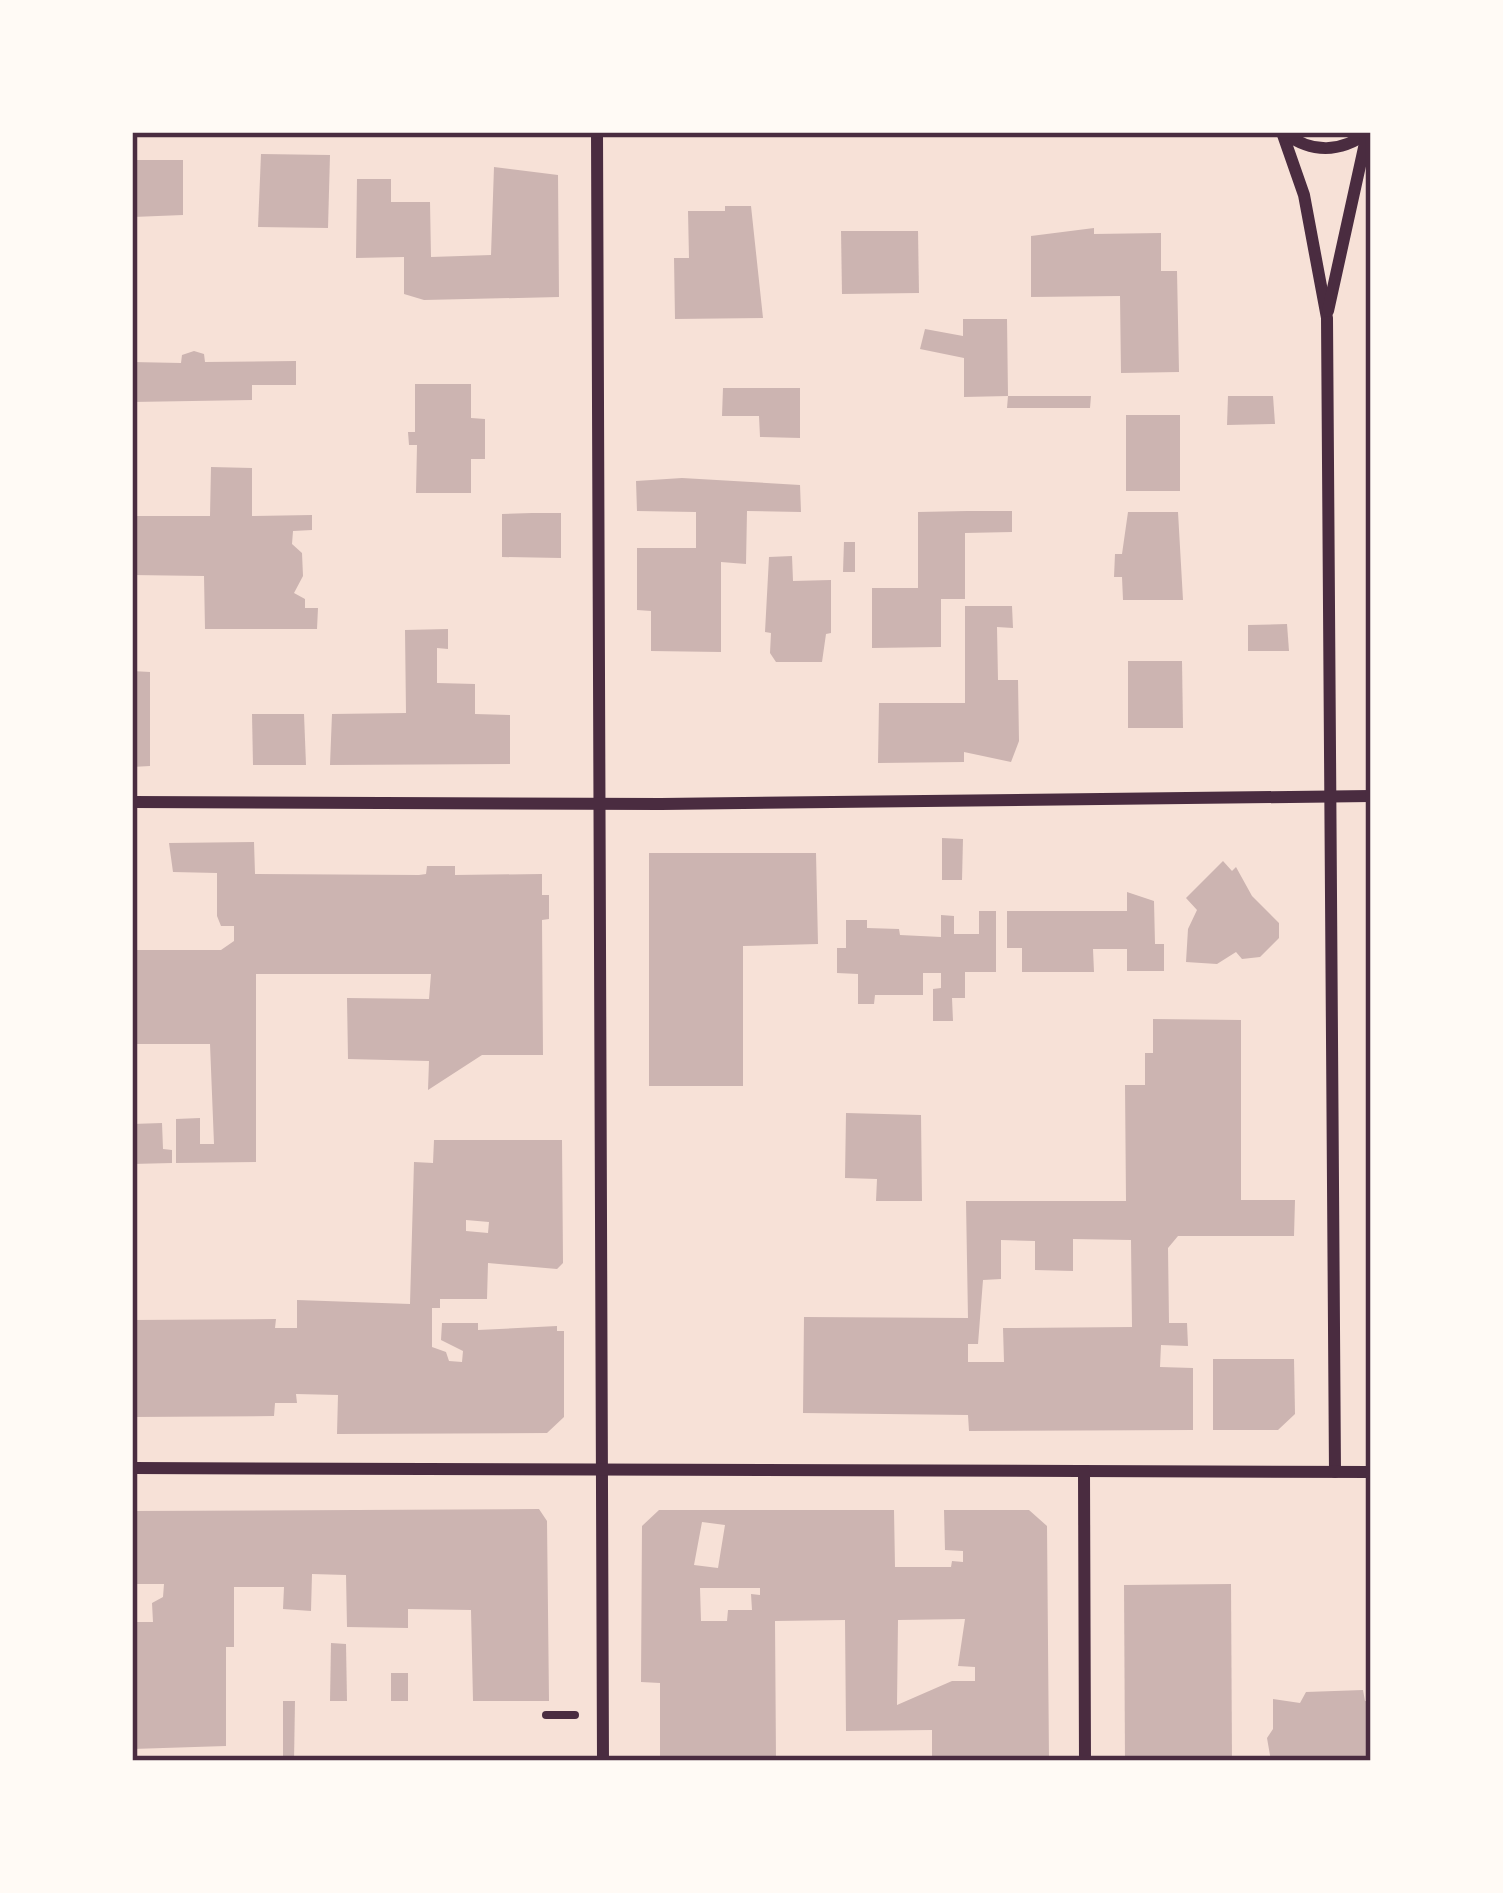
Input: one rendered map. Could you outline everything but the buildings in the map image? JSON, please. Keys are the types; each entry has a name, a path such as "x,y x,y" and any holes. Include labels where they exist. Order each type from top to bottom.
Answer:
{"street":[{"path":"597,132 603,1761"},
{"path":"1283,132 1300,145 1323,150 1347,146 1368,133"},
{"path":"1283,132 1304,195 1327,318 1334,795 1335,1472"},
{"path":"1327,318 1368,133"},
{"path":"132,802 598,804 1371,796"},
{"path":"132,1468 1371,1472"},
{"path":"1084,1472 1085,1761"}]}
